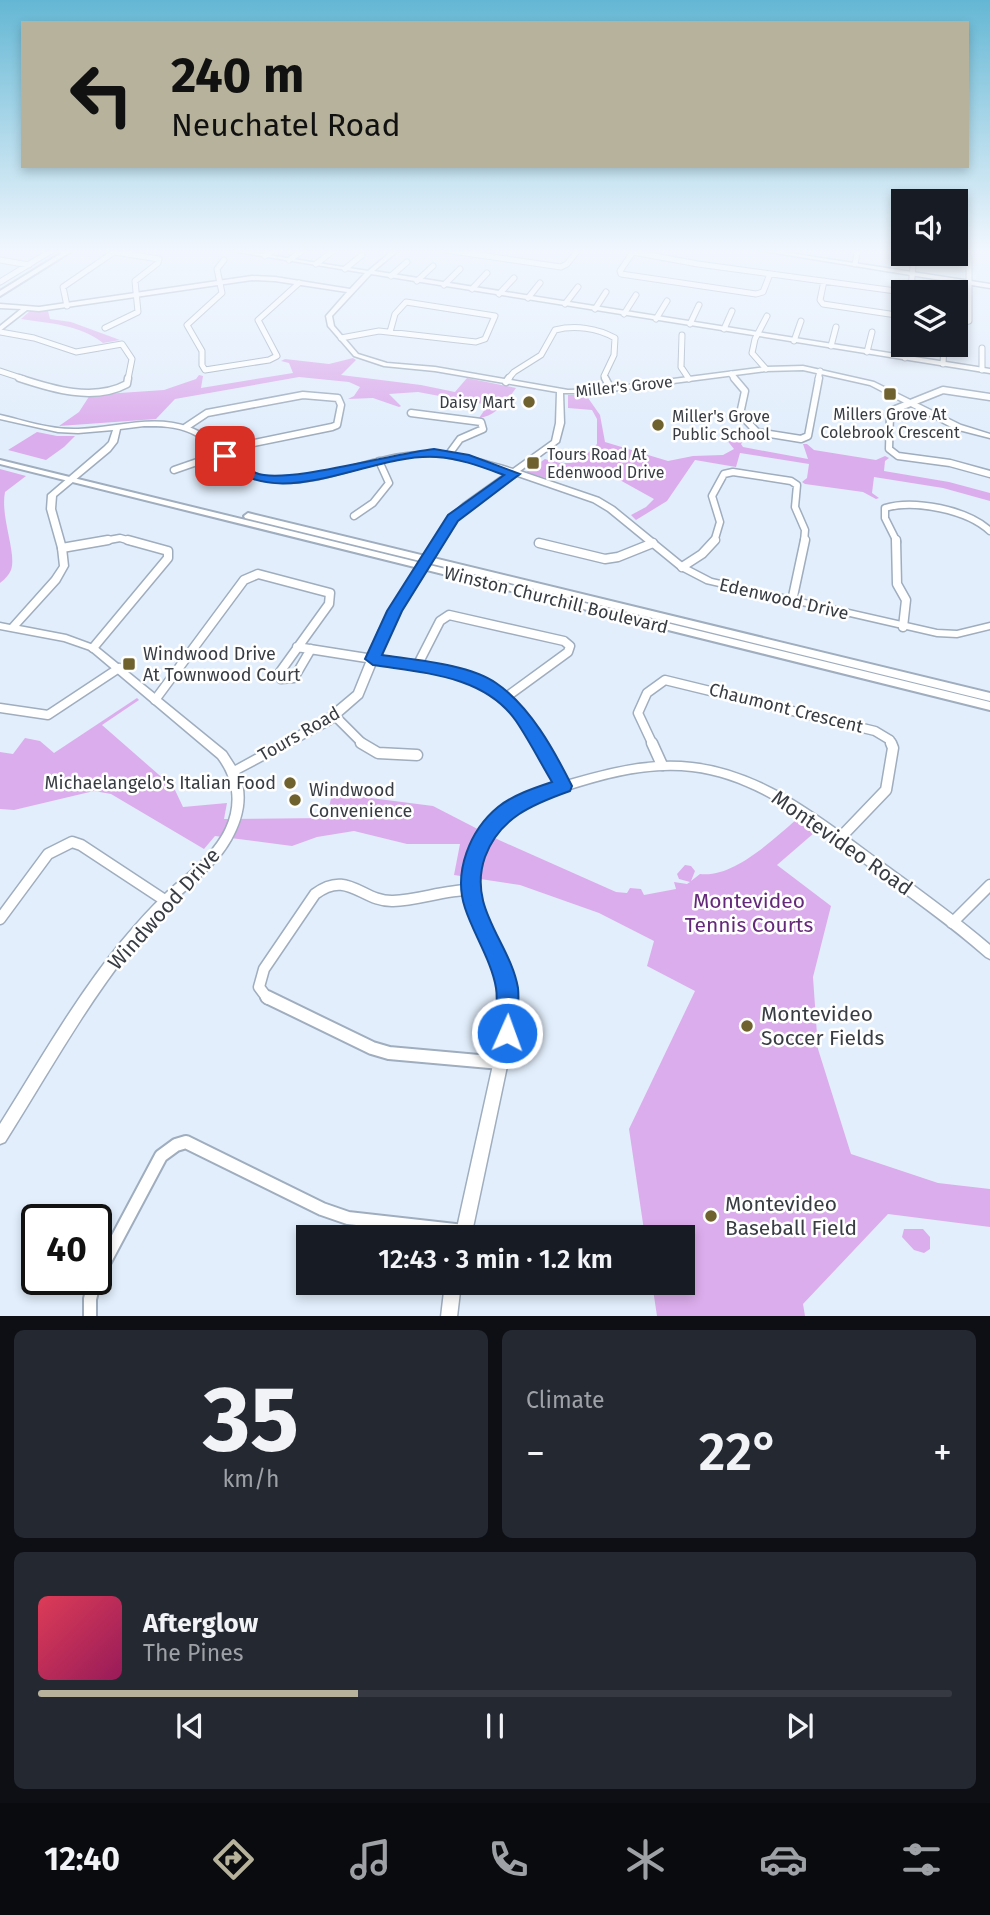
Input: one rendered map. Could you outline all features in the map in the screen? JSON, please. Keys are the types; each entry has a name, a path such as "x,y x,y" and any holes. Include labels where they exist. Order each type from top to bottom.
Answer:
{"main road":[{"name":"Winston Churchill Boulevard","path":"0,455 72,476 990,706"},
{"name":"Winston Churchill Boulevard","path":"0,462 72,476"},
{"name":"Winston Churchill Boulevard","path":"424,563 990,696"}],"street":[{"path":"0,330 22,310"},
{"path":"105,328 138,310"},
{"path":"204,310 187,326 202,351 202,365 205,370 269,360 277,356 258,320 269,310"},
{"path":"334,310 329,316 331,326 341,338 372,331 477,342 485,339 495,316 459,310"},
{"path":"390,332 398,310"},
{"path":"603,310 986,371 982,348"},
{"path":"624,314 626,310"},
{"path":"656,319 661,310"},
{"path":"690,324 696,310"},
{"path":"724,329 732,310"},
{"path":"865,310 891,314"},
{"path":"766,369 752,353 767,316"},
{"path":"794,341 801,321"},
{"path":"831,346 836,327"},
{"path":"506,382 514,372 544,351 555,330 570,328 607,334 615,338 614,355 604,376 611,389"},
{"path":"0,330 76,352 122,344 132,359 127,384 113,391 79,392 25,381 0,371"},
{"path":"867,352 872,332"},
{"path":"682,335 681,368 689,379"},
{"name":"Miller's Grove","path":"341,338 356,355 376,363 435,369 560,392 611,389 766,369 803,368 872,383 958,427 990,436"},
{"path":"943,357 943,364"},
{"path":"731,373 744,387 739,411 751,427 762,434 801,439 808,436 820,371"},
{"path":"990,397 943,390 890,412 889,449 892,453 990,474"},
{"name":"Tours Road","path":"234,771 335,716 358,694 384,630 457,514 555,442 560,423 560,392"},
{"path":"0,417 71,431 157,424 186,427 207,413 303,395 334,397 340,401 337,425 332,428 249,444 174,470"},
{"path":"411,413 481,422 483,429 460,439 449,454"},
{"path":"12,628 56,580 64,566 51,503 52,495 107,449 113,442 117,427"},
{"name":"Edenwood Drive","path":"186,427 251,476 273,481 417,454 449,454 596,500 611,509 682,567 722,585 937,633 957,634 990,626"},
{"path":"354,516 373,503 387,487 389,479 379,461"},
{"path":"682,567 707,551 716,540 720,522 712,496 724,474 733,472 791,481 797,485 796,513 805,530 792,601"},
{"path":"902,627 906,600 897,583 897,541 886,518 885,508 893,504 944,511 980,522 990,531"},
{"path":"62,548 120,538 164,549 169,554 93,648"},
{"path":"539,543 605,559 653,543"},
{"path":"155,700 249,577 266,574 330,593 330,604 296,647 280,672 281,679 294,678 311,649"},
{"path":"417,666 440,621 449,615 568,643 568,652 505,698"},
{"path":"0,626 66,638 93,648 222,755 234,771"},
{"path":"296,647 464,675 490,686 520,714 563,786"},
{"path":"0,708 48,715 119,668"},
{"name":"Chaumont Crescent","path":"662,765 638,713 641,700 653,685 665,680 875,731 890,740 893,748 886,790 840,838"},
{"path":"335,716 372,752 390,756 417,755"},
{"name":"Montevideo Road","path":"466,1225 507,1033 507,987 470,890 474,857 478,845 493,823 521,802 615,769 686,766 742,778 789,802 990,953"},
{"name":"Windwood Drive","path":"0,1137 109,967 166,901 211,859 230,832 239,805 234,771"},
{"path":"0,919 48,854 72,842 81,845 166,901"},
{"path":"470,890 390,901 344,884 327,885 315,894 264,969 259,987 269,1000 372,1048 406,1056 501,1063"},
{"path":"952,923 990,885"},
{"path":"112,1249 161,1156 176,1145 186,1142 322,1209 348,1218 399,1225"},
{"path":"90,1316 91,1295"},
{"path":"449,1316 452,1295"}],"green space":[{"path":"30,311 48,311 50,319 71,322 120,340 103,343 75,329 21,319"},
{"path":"353,358 356,360 341,375 455,392 467,378 516,388 496,411 479,418 488,405 418,392 389,394 401,406 399,407 373,398 348,399 354,396 360,387 349,382 299,377 175,399 156,419 59,426 79,412 90,395 164,390 196,379 199,375 203,376 201,388 293,373 289,363 281,361 285,359 329,364"},
{"path":"568,395 586,395 600,415 605,442 668,461 693,456 723,455 734,449 722,434 746,431 749,433 741,444 743,447 808,459 803,444 814,450 876,460 885,456 889,458 885,461 884,471 949,482 990,493 990,501 943,488 874,477 872,493 879,498 876,499 863,492 805,484 802,482 807,478 809,464 740,453 736,467 695,460 667,501 636,520 631,515 654,499 618,479 574,467 552,480 526,472 545,459 562,463 574,462 597,444 597,419 592,410 568,408"},
{"path":"37,432 75,436 46,460 8,450"},
{"path":"0,469 26,476 5,492 12,563 9,574 0,583"},
{"name":"Montevideo Tennis Courts","path":"137,698 139,700 102,725 174,788 183,807 227,803 224,819 327,818 332,793 433,806 499,840 616,892 627,893 630,888 641,889 644,895 676,889 674,882 690,882 679,879 677,874 685,865 691,866 695,871 691,881 700,874 713,874 739,864 796,820 814,833 777,865 831,906 813,977 818,1049 851,1154 938,1183 990,1189 990,1227 888,1214 803,1304 805,1316 657,1316 654,1295 695,1295 695,1225 643,1225 629,1129 695,991 647,966 654,941 599,913 520,885 454,875 460,844 407,844 354,831 317,837 292,846 215,836 204,849 111,794 94,791 14,810 0,809 0,752 13,754 25,738 40,741 54,753"},
{"path":"904,1229 923,1229 930,1237 930,1249 924,1253 914,1250 902,1237"}],"place":[{"name":"Millers Grove At Colebrook Crescent","path":"890,394"},
{"name":"Daisy Mart","path":"529,402"},
{"name":"Miller's Grove Public School","path":"658,425"},
{"name":"Tours Road At Edenwood Drive","path":"533,463"},
{"name":"Windwood Drive At Townwood Court","path":"129,664"},
{"name":"Michaelangelo's Italian Food","path":"290,783"},
{"name":"Windwood Convenience","path":"295,800"},
{"name":"Montevideo Soccer Fields","path":"747,1026"},
{"name":"Montevideo Baseball Field","path":"711,1216"}],"route":[{"path":"225,456 251,476 273,481 434,453 465,458 514,474 453,518 394,611 373,659 464,675 499,692 520,714 563,786 536,795 505,812 483,836 471,870 470,890 475,908 507,987 507,1033"}]}
